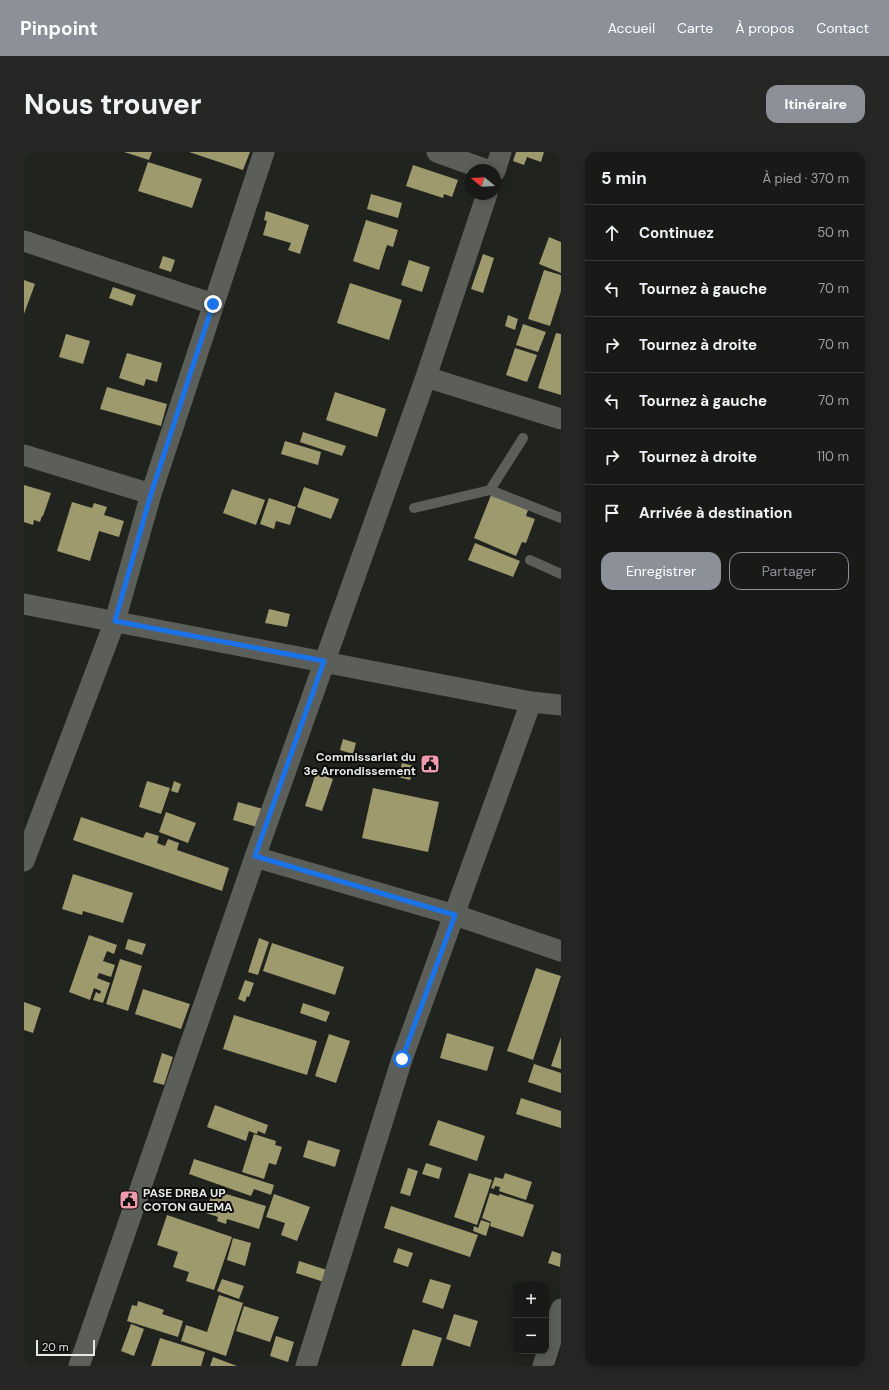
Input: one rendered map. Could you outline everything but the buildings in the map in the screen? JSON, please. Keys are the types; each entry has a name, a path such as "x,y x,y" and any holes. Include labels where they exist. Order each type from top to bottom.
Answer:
{"street":[{"path":"24,861 115,621 151,494 264,152"},
{"path":"437,152 470,164"},
{"path":"497,164 501,152"},
{"path":"80,1366 255,856 426,377 485,200"},
{"path":"24,241 213,304"},
{"path":"426,377 561,419"},
{"path":"24,455 151,494"},
{"path":"24,604 531,702 561,705"},
{"path":"306,1366 402,1059 531,702"},
{"path":"255,856 455,915 561,951"},
{"path":"543,1366 561,1310"}],"lane":[{"path":"490,490 523,438"},
{"path":"414,508 490,490 561,518"},
{"path":"530,560 561,574"}],"place":[{"name":"Commissariat du 3e Arrondissement","path":"430,764"},
{"name":"PASE DRBA UP COTON GUEMA","path":"129,1200"}],"route":[{"path":"213,304 151,494 115,621 324,661 255,856 455,915 402,1059"}]}
